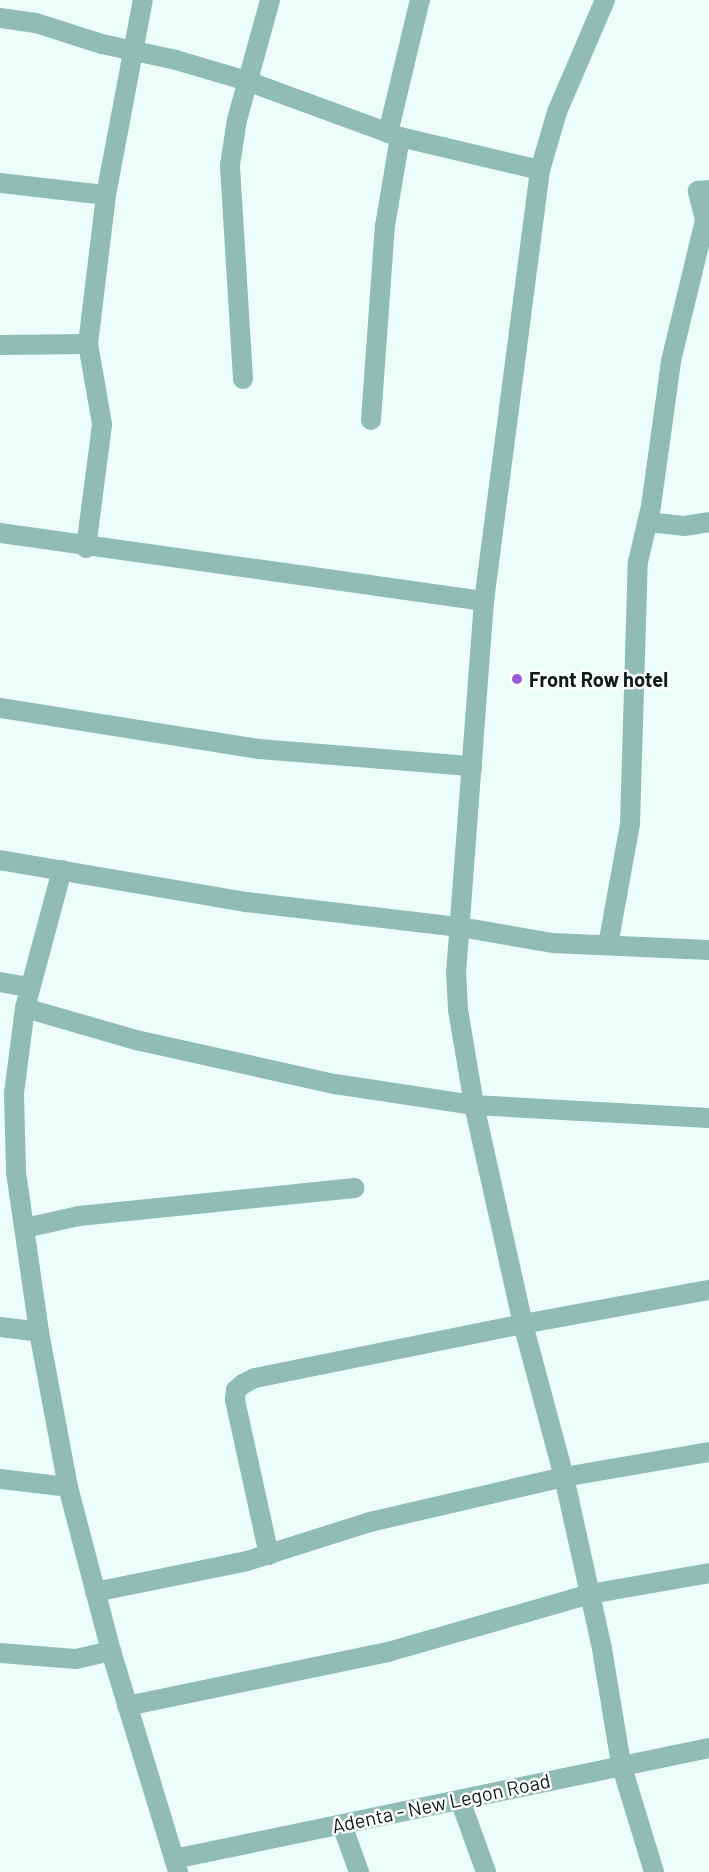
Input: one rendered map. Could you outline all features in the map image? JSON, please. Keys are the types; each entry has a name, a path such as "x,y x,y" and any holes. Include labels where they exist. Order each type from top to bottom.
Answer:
{"street":[{"path":"86,548 102,424 88,344 106,195 143,0"},
{"path":"243,379 230,165 248,81 270,0"},
{"path":"371,420 394,135 420,0"},
{"path":"605,0 557,112 540,170 484,601 460,927 458,1010 474,1105 523,1324 564,1477 590,1594 621,1764 654,1872"},
{"path":"0,18 36,23 102,44 135,49 248,81 394,135 540,170"},
{"path":"0,183 106,195"},
{"path":"608,945 630,824 638,562 647,522 671,361 705,220 698,190 709,190"},
{"path":"0,345 88,344"},
{"path":"647,522 684,526 709,522"},
{"path":"0,533 86,548 484,601"},
{"path":"0,708 259,749 472,766"},
{"path":"0,860 246,902 460,927 552,943 709,950"},
{"path":"62,870 25,1008 14,1094 8,1171 25,1228 39,1332 68,1487 111,1651 176,1865"},
{"path":"0,982 29,987"},
{"path":"25,1008 226,1062 335,1084 474,1105 709,1118"},
{"path":"25,1228 79,1216 355,1188"},
{"path":"269,1555 235,1400 236,1390 243,1384 255,1378 523,1324 709,1290"},
{"path":"0,1327 39,1332"},
{"path":"95,1592 269,1555 370,1522 564,1477 709,1452"},
{"path":"0,1479 68,1487"},
{"path":"127,1706 388,1652 590,1594 709,1573"},
{"path":"0,1653 76,1659 111,1651"},
{"name":"Adenta - New Legon Road","path":"176,1865 342,1825 621,1764 709,1748"},
{"path":"460,1800 486,1872"},
{"path":"342,1825 358,1872"}],"place":[{"name":"Front Row hotel","path":"517,679"}]}
